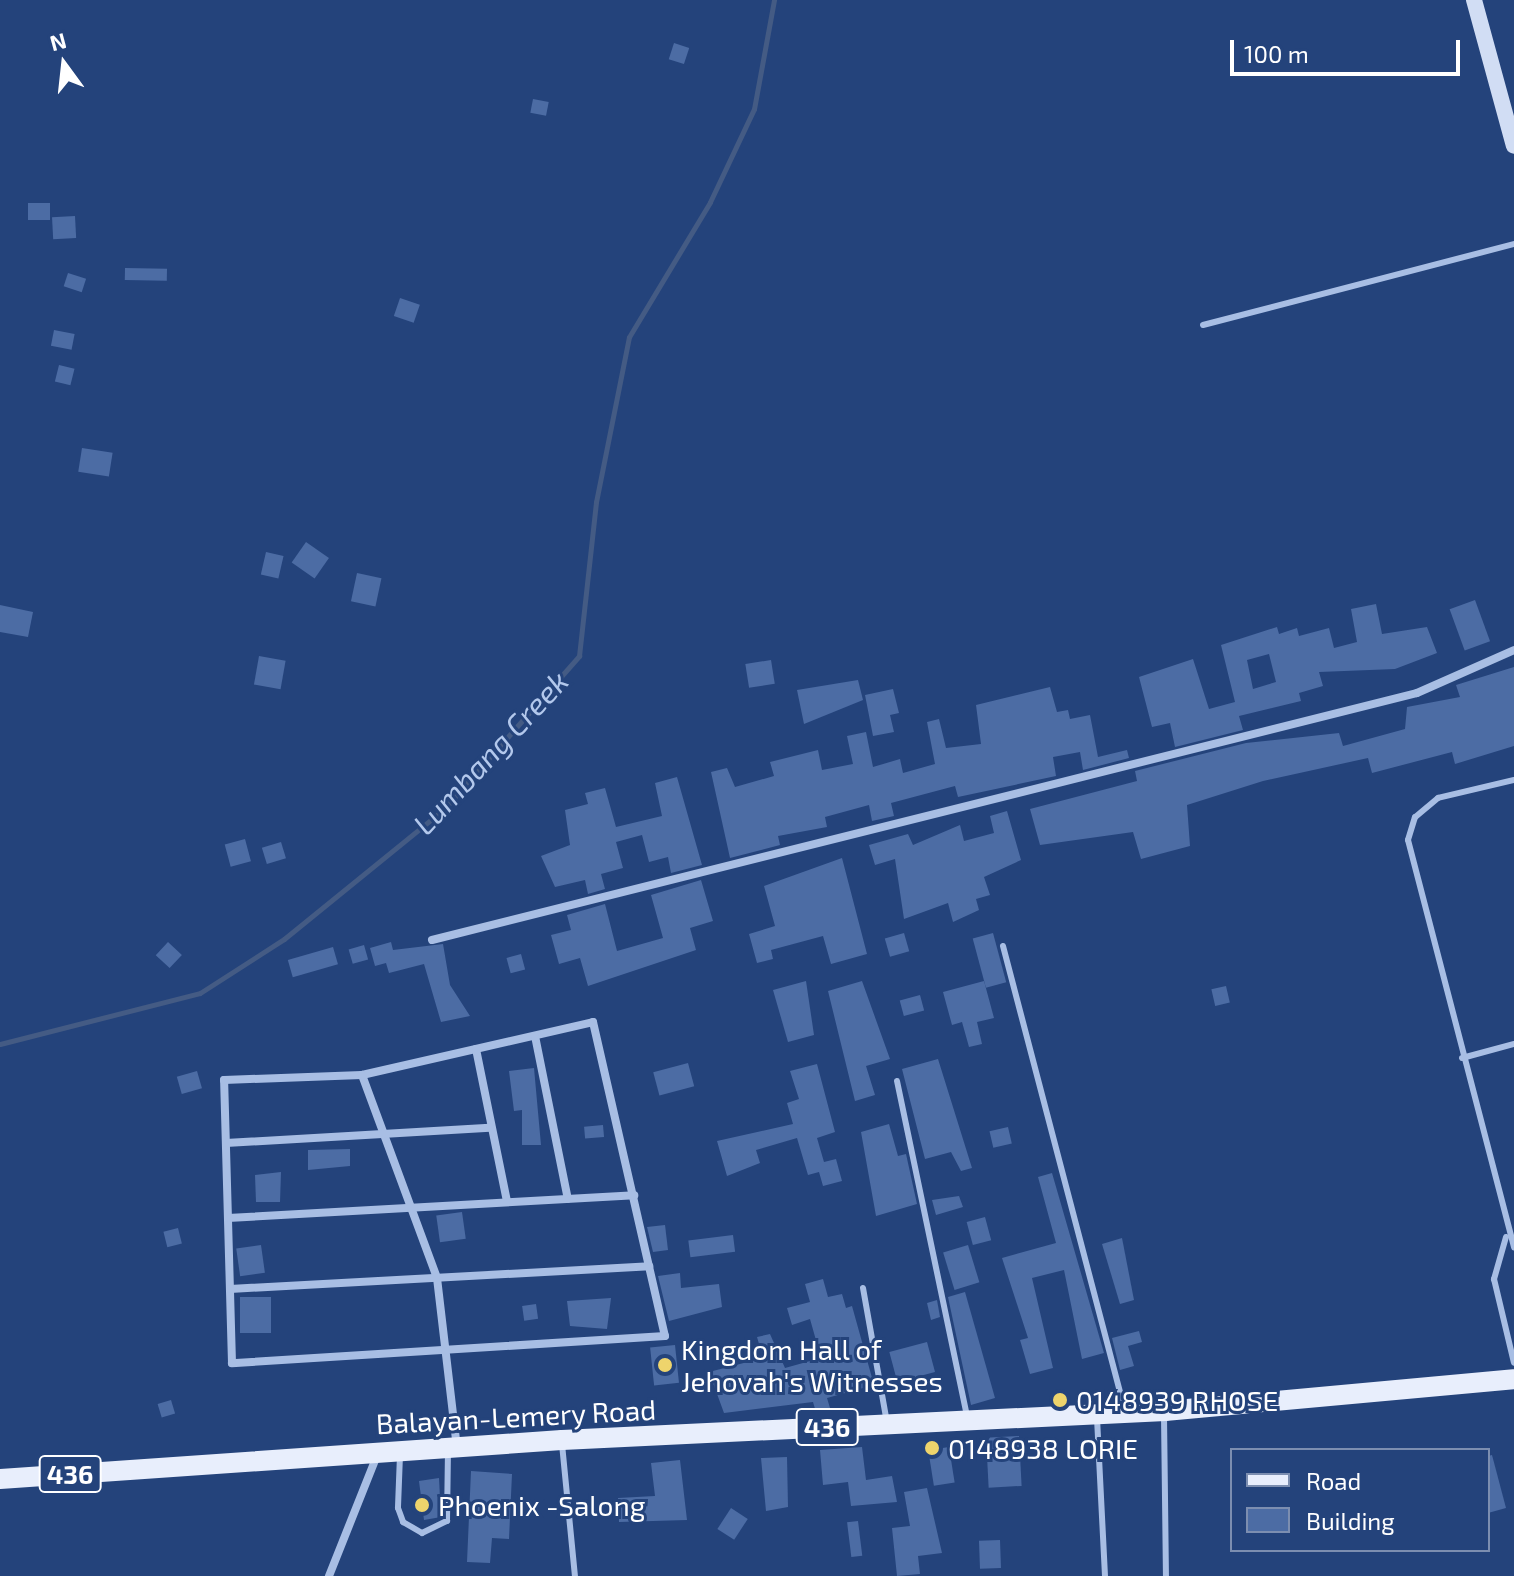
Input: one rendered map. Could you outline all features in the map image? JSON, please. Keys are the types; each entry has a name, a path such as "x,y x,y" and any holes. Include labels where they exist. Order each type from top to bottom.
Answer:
{"main road":[{"name":"Balayan-Lemery Road","path":"0,1479 562,1440 1165,1411 1514,1379"}],"street":[{"path":"1474,0 1514,146"},
{"path":"432,940 1417,693 1514,650"},
{"path":"593,1022 665,1336 232,1363 224,1080 362,1075 476,1049 593,1022"},
{"path":"535,1036 568,1199"},
{"path":"476,1049 507,1202"},
{"path":"362,1075 416,1207 437,1278 447,1350 453,1448"},
{"path":"226,1143 490,1128"},
{"path":"228,1218 634,1195"},
{"path":"230,1289 649,1266"},
{"path":"329,1576 378,1452"}],"lane":[{"path":"1203,325 1514,244"},
{"path":"1514,780 1438,798 1415,817 1408,840 1506,1237 1514,1247"},
{"path":"1003,946 1125,1413"},
{"path":"1462,1058 1514,1044"},
{"path":"897,1081 968,1421"},
{"path":"1506,1237 1494,1279 1514,1363"},
{"path":"863,1288 887,1425"},
{"path":"1165,1411 1166,1576"},
{"path":"1096,1414 1105,1576"},
{"path":"562,1440 575,1576"},
{"path":"400,1452 398,1508 403,1522 422,1533 447,1521 453,1448"}],"building":[{"path":"674,43 689,48 684,64 669,59"},
{"path":"533,99 549,102 546,116 530,113"},
{"path":"28,203 50,203 50,220 28,220"},
{"path":"75,216 76,238 53,239 52,217"},
{"path":"125,268 167,269 167,281 125,280"},
{"path":"68,273 86,279 82,292 64,286"},
{"path":"400,298 420,305 414,323 394,316"},
{"path":"54,330 75,334 72,350 51,346"},
{"path":"59,365 75,369 70,385 55,381"},
{"path":"82,448 113,453 109,477 78,472"},
{"path":"306,542 329,558 315,579 292,562"},
{"path":"266,552 284,556 278,578 261,574"},
{"path":"357,573 381,578 375,607 351,601"},
{"path":"1475,600 1490,641 1465,651 1450,609"},
{"path":"1376,604 1382,634 1427,627 1437,653 1395,669 1319,672 1323,686 1299,693 1301,701 1239,716 1243,730 1175,747 1170,723 1152,727 1139,677 1193,659 1209,709 1235,702 1221,645 1277,627 1279,634 1297,628 1299,636 1329,628 1334,648 1357,642 1351,609","holes":["1269,654 1276,682 1253,689 1247,660"]},
{"path":"0,605 33,612 28,637 0,632"},
{"path":"259,656 286,661 281,689 254,685"},
{"path":"771,660 775,684 749,688 745,664"},
{"path":"1514,667 1514,746 1455,764 1452,752 1372,773 1368,758 1263,781 1187,805 1190,846 1141,859 1133,832 1040,845 1030,809 1137,781 1135,771 1246,743 1339,733 1343,746 1405,729 1407,707 1460,697 1456,685"},
{"path":"858,680 863,700 804,724 797,690"},
{"path":"1050,687 1057,712 1068,710 1070,719 1090,715 1098,757 1127,750 1129,758 1083,770 1080,752 1053,757 1056,776 958,797 955,786 891,803 894,816 872,821 869,805 825,817 827,827 778,836 780,845 730,858 711,772 727,768 735,787 774,776 770,762 818,750 822,770 853,764 847,736 866,732 873,767 900,759 903,773 935,764 927,722 939,719 946,748 981,744 976,705"},
{"path":"893,689 899,713 890,715 894,732 873,736 865,695"},
{"path":"677,777 702,865 671,873 668,857 649,862 642,835 616,842 623,868 601,874 605,889 588,894 585,880 555,887 541,856 570,845 565,810 588,804 585,793 605,788 616,827 662,816 655,783"},
{"path":"1007,811 1021,860 984,877 990,895 976,899 979,910 953,922 948,903 904,919 895,859 875,865 869,845 908,834 913,845 960,825 964,841 994,833 990,816"},
{"path":"245,839 251,861 231,867 225,844"},
{"path":"281,842 286,858 267,864 262,848"},
{"path":"842,858 867,954 831,964 823,936 771,950 773,959 757,963 749,934 775,926 764,886"},
{"path":"701,880 713,921 690,928 696,950 588,986 580,958 559,964 551,935 571,930 567,915 605,904 617,951 663,938 651,895"},
{"path":"904,933 909,951 890,957 885,939"},
{"path":"993,933 1006,982 986,988 973,938"},
{"path":"168,942 182,955 170,968 156,955"},
{"path":"391,942 393,950 443,944 450,985 470,1016 441,1022 424,964 389,973 386,963 375,966 370,948"},
{"path":"364,945 368,959 353,964 349,949"},
{"path":"333,947 338,964 293,977 288,960"},
{"path":"521,954 525,969 511,973 507,958"},
{"path":"806,981 814,1035 788,1042 773,990"},
{"path":"862,981 890,1059 866,1066 875,1095 855,1101 828,991"},
{"path":"984,981 994,1018 977,1022 982,1044 969,1047 962,1022 952,1025 943,992"},
{"path":"1226,986 1230,1003 1215,1006 1211,989"},
{"path":"920,995 924,1010 904,1016 900,1000"},
{"path":"938,1059 972,1168 961,1171 951,1152 925,1159 902,1069"},
{"path":"688,1063 694,1086 659,1095 653,1072"},
{"path":"817,1064 835,1132 817,1138 824,1162 836,1159 842,1181 823,1186 819,1172 808,1175 797,1138 756,1150 760,1163 727,1176 717,1141 793,1124 787,1103 799,1099 790,1071"},
{"path":"534,1068 541,1145 522,1145 522,1110 514,1111 509,1071"},
{"path":"197,1071 202,1088 182,1094 177,1077"},
{"path":"889,1124 898,1156 906,1154 917,1204 876,1216 861,1132"},
{"path":"603,1125 604,1137 585,1139 584,1127"},
{"path":"1008,1127 1012,1144 993,1148 989,1131"},
{"path":"350,1149 350,1166 308,1170 308,1150"},
{"path":"281,1172 280,1202 256,1202 255,1175"},
{"path":"1052,1173 1104,1353 1082,1359 1064,1270 1032,1278 1053,1368 1030,1374 1020,1340 1028,1338 1002,1258 1056,1243 1038,1177"},
{"path":"959,1196 963,1207 936,1215 932,1200"},
{"path":"462,1212 466,1239 440,1242 436,1216"},
{"path":"985,1217 991,1240 973,1245 967,1222"},
{"path":"665,1225 668,1250 653,1252 647,1227"},
{"path":"178,1228 182,1244 167,1247 163,1232"},
{"path":"733,1235 735,1252 690,1257 688,1240"},
{"path":"1122,1238 1134,1300 1120,1304 1102,1244"},
{"path":"261,1245 265,1273 240,1276 236,1248"},
{"path":"968,1245 979,1282 955,1290 943,1253"},
{"path":"680,1273 681,1288 719,1284 722,1307 669,1321 658,1276"},
{"path":"823,1279 828,1297 842,1294 846,1308 852,1306 874,1385 827,1398 830,1408 816,1412 813,1402 724,1413 709,1372 763,1358 757,1337 770,1334 785,1368 821,1358 810,1319 792,1325 787,1308 810,1302 805,1284"},
{"path":"965,1292 995,1398 971,1405 948,1297"},
{"path":"240,1297 271,1297 271,1333 240,1333"},
{"path":"611,1298 607,1329 570,1326 567,1301"},
{"path":"937,1300 940,1317 931,1320 927,1303"},
{"path":"536,1304 538,1319 524,1321 522,1306"},
{"path":"1139,1331 1142,1342 1128,1346 1134,1366 1120,1370 1112,1338"},
{"path":"927,1342 935,1372 897,1382 889,1352"},
{"name":"Kingdom Hall of Jehovah's Witnesses","path":"675,1345 679,1383 654,1385 650,1348"},
{"path":"171,1400 175,1413 162,1417 158,1404"},
{"path":"1019,1436 1022,1486 989,1488 986,1438"},
{"path":"862,1447 866,1480 892,1476 897,1502 851,1506 848,1482 823,1485 820,1450"},
{"path":"949,1447 955,1483 934,1486 928,1450"},
{"path":"1490,1456 1506,1508 1490,1512"},
{"path":"787,1457 788,1507 766,1511 761,1458"},
{"path":"680,1460 687,1520 619,1522 618,1498 655,1496 651,1463"},
{"path":"471,1471 512,1474 509,1539 492,1538 490,1563 467,1562"},
{"path":"439,1478 441,1517 424,1520 419,1481"},
{"path":"927,1488 942,1553 918,1556 920,1574 897,1576 892,1528 910,1526 904,1492"},
{"path":"731,1508 748,1519 734,1540 717,1529"},
{"path":"858,1521 862,1556 851,1557 847,1522"},
{"path":"1000,1540 1001,1568 980,1569 979,1541"}],"waterway":[{"name":"Lumbang Creek","path":"0,1044 200,993 284,939 445,808 579,656 596,502 629,337 710,202 754,109 774,0"}],"place":[{"name":"Kingdom Hall of Jehovah's Witnesses","path":"665,1365"},
{"name":"0148939 RHOSE","path":"1060,1400"},
{"name":"0148938 LORIE","path":"932,1448"},
{"name":"Phoenix -Salong","path":"422,1505"}]}
